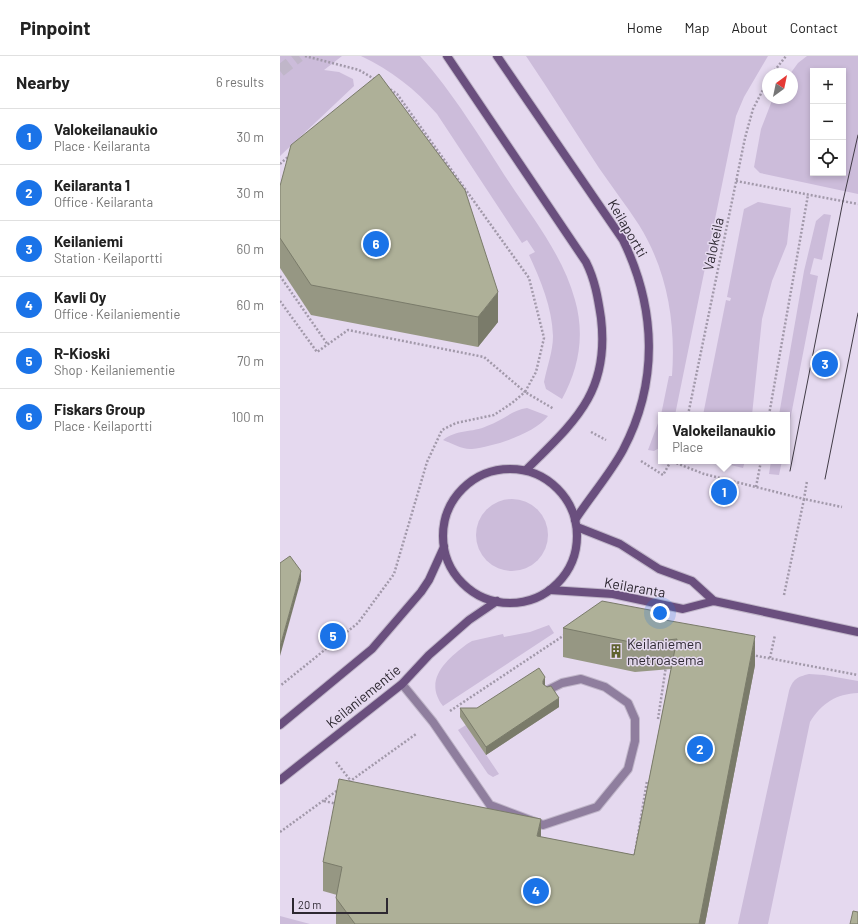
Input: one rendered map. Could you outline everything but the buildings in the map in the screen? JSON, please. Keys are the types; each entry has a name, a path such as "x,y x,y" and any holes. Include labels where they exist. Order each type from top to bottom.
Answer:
{"street":[{"path":"447,56 586,262 593,276 597,292 603,340 601,359 594,389 574,422 526,470"},
{"name":"Keilaportti","path":"497,56 613,222 638,272 648,316 648,372 645,391 636,419 623,450 576,524"},
{"path":"508,468 526,470 545,478 560,491 571,508 576,524 577,545 572,562 563,577 550,590 534,598 516,602 497,601 478,594 462,582 450,566 444,547 444,528 449,510 458,493 489,472 508,468"},
{"name":"Keilaranta","path":"576,524 620,544 659,569 692,581 714,601"},
{"path":"280,725 372,649 422,592 444,547"},
{"name":"Keilaranta","path":"550,590 613,594 683,609 714,601 858,632"},
{"name":"Keilaniementie","path":"280,780 402,684 429,655 469,620 497,601"}],"lane":[{"path":"402,684 433,722 490,805 543,825 597,807 628,769 635,741 635,719 628,703 605,687 581,680 562,683 548,690"}],"path":[{"path":"280,686 358,623 394,574 427,462 442,430 456,422 494,415 525,392 536,372 544,338 529,278 398,94 359,70 305,56"},
{"path":"777,68 786,56"},
{"name":"Valokeila","path":"689,412 736,181 753,109 762,92"},
{"path":"280,164 291,154"},
{"path":"736,181 858,204"},
{"path":"770,412 808,195"},
{"path":"280,276 328,345"},
{"path":"280,301 317,352 348,330 484,357 525,392 663,475 669,464"},
{"path":"679,464 704,474 842,508"},
{"path":"756,487 760,464"},
{"path":"788,579 808,482"},
{"path":"346,785 433,722 570,632"},
{"path":"748,654 858,675"},
{"path":"665,675 668,660"},
{"path":"280,832 340,789"}],"shaded area":[{"path":"280,56 342,56 324,70 339,72 353,79 354,86 280,156"},
{"path":"361,56 420,56 444,85 467,117 547,239 570,284 580,326 579,351 573,375 562,399 546,389 544,382 551,353 553,336 551,315 548,304 542,284 529,255 535,252 527,240 522,243 437,114 420,96 402,81 382,67"},
{"path":"526,56 768,56 744,97 736,116 676,412 662,412 669,376 672,376 673,356 671,316 663,278 649,242 629,210 599,168"},
{"path":"807,56 858,56 858,194 760,173 754,167 761,129 771,104 798,104 798,68 794,68"},
{"path":"758,202 791,208 787,244 772,281 762,319 752,412 704,412 726,300 730,301 731,298 727,297 744,209"},
{"path":"824,214 831,215 822,260 814,258 810,274 818,276 790,421 790,412 780,412 804,271 816,221"},
{"path":"527,408 548,416 524,434 492,445 472,449 461,447 443,440 454,434 476,430 492,424 517,411"},
{"path":"658,423 658,449 654,451 648,450"},
{"path":"726,464 744,464 743,468"},
{"path":"771,464 781,464 779,475 769,474"},
{"path":"505,499 519,499 538,509 548,528 548,542 538,561 519,571 505,571 486,561 476,542 476,528 486,509"},
{"path":"549,625 554,633 443,706 437,697 435,688 436,679 445,664 467,644 472,641 503,634 504,637 530,632"},
{"path":"809,674 858,681 858,693 843,695 830,701 819,710 810,722 768,924 738,924 789,691 796,679"},
{"path":"466,725 499,774 493,777 488,774 458,730"},
{"path":"280,916 310,924 280,924"}],"tunnel":[{"path":"280,71 299,56"}],"tram line":[{"path":"790,471 843,201 858,135"},
{"path":"825,479 858,313"}],"place":[{"name":"Fiskars Group","path":"376,244"},
{"name":"Keilaniemi","path":"825,364"},
{"name":"Valokeilanaukio","path":"724,492"},
{"name":"R-Kioski","path":"333,636"},
{"name":"Keilaniemen metroasema","path":"616,651"},
{"name":"Keilaranta 1","path":"700,749"},
{"name":"Kavli Oy","path":"536,891"}]}
